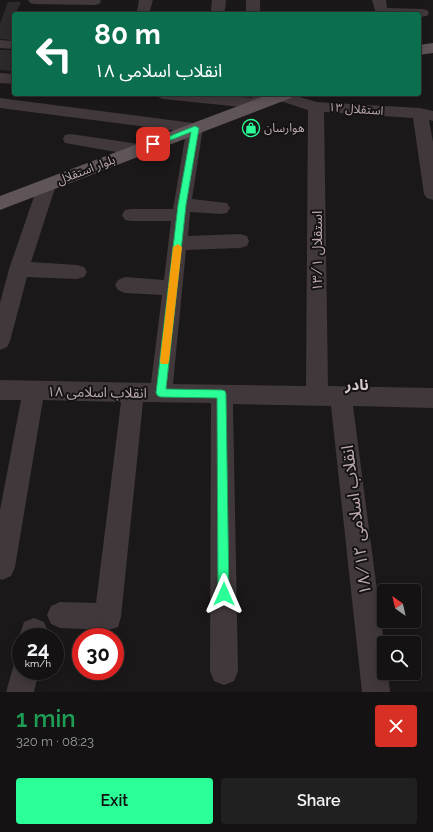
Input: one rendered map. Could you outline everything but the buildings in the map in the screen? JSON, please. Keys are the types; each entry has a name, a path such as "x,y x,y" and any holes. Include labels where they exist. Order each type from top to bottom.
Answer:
{"main road":[{"path":"421,50 433,48"},
{"name":"بلوار استقلال","path":"2,200 47,185 139,150 195,128 260,99 276,96"}],"street":[{"path":"35,0 94,2"},
{"path":"253,0 253,12"},
{"path":"379,0 381,12"},
{"path":"0,44 12,45"},
{"path":"0,78 12,79"},
{"path":"202,96 260,99"},
{"name":"۱۳ استقلال","path":"285,96 316,106 426,114"},
{"path":"0,103 195,128 182,210 161,393"},
{"name":"۱۳/۱ استقلال","path":"316,106 329,396"},
{"path":"426,114 433,194"},
{"path":"71,139 139,150"},
{"path":"0,341 19,269 47,185"},
{"path":"131,215 221,208"},
{"path":"178,243 240,241"},
{"path":"19,269 77,272"},
{"path":"125,285 173,288"},
{"name":"۱۸ انقلاب اسلامی","path":"0,390 433,398"},
{"path":"2,567 34,390"},
{"path":"60,615 108,617 133,392"},
{"path":"222,394 224,672"},
{"name":"۱۸/۱۲ انقلاب اسلامی","path":"329,396 376,692"},
{"path":"20,692 23,680"}],"slow traffic":[{"path":"165,361 178,247"}],"place":[{"name":"هوارسان","path":"251,128"}],"district":[{"name":"نادر","path":"357,385"}],"route":[{"path":"153,144 195,128 182,205 161,393 222,394 224,594"}]}
